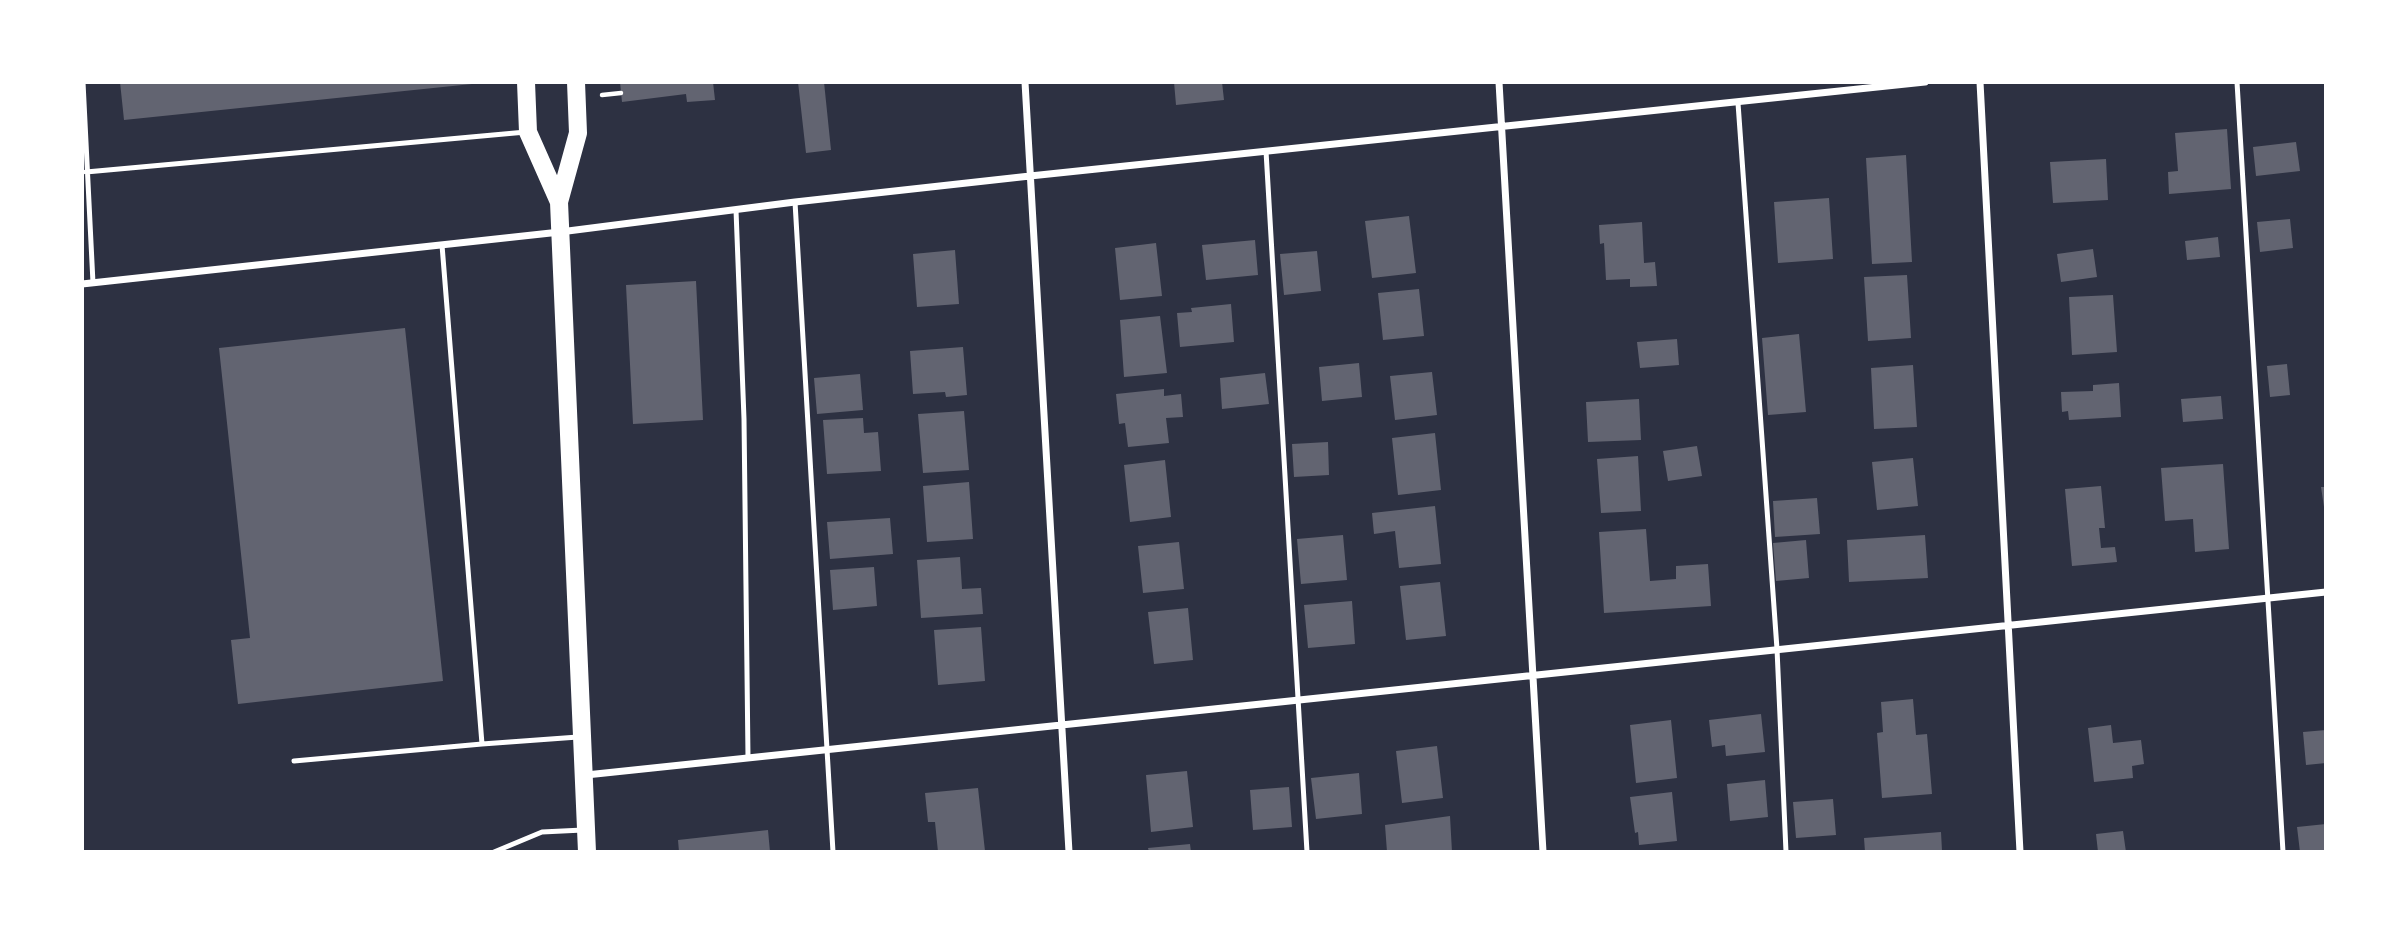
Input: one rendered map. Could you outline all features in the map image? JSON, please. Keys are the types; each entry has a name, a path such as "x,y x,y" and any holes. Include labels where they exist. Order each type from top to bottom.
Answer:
{"main road":[{"path":"526,82 528,132 559,202"},
{"path":"576,82 578,132 559,202 587,852"}],"street":[{"path":"1025,82 1069,852"},
{"path":"1499,82 1543,852"},
{"path":"82,284 560,232 1030,176 1925,82"},
{"path":"1980,82 2006,625 2020,852"},
{"path":"582,775 2326,592"}],"lane":[{"path":"83,82 93,283"},
{"path":"2237,82 2283,852"},
{"path":"1738,103 1777,649 1786,852"},
{"path":"86,172 528,132"},
{"path":"1266,151 1307,852"},
{"path":"795,202 833,852"},
{"path":"736,210 744,419 748,757"},
{"path":"442,245 482,744"},
{"path":"294,761 581,737"},
{"path":"494,852 542,832 586,830"}],"path":[{"path":"601,95 621,93"}],"building":[{"path":"120,82 472,82 472,84 124,120"},
{"path":"620,82 713,82 715,100 687,102 686,94 622,102"},
{"path":"798,82 824,82 831,150 806,153"},
{"path":"1174,82 1222,82 1224,100 1176,105"},
{"path":"2227,129 2231,189 2169,194 2168,172 2178,171 2175,133"},
{"path":"2296,142 2300,171 2256,176 2253,147"},
{"path":"1906,155 1912,262 1872,264 1866,158"},
{"path":"2106,159 2108,200 2053,203 2050,162"},
{"path":"1829,198 1833,259 1778,263 1774,202"},
{"path":"1409,216 1416,273 1372,278 1365,221"},
{"path":"2290,219 2293,248 2260,252 2257,222"},
{"path":"1642,222 1644,263 1655,262 1657,286 1630,287 1630,279 1606,280 1604,243 1600,244 1599,225"},
{"path":"2218,237 2220,257 2187,260 2185,241"},
{"path":"1255,240 1258,275 1206,280 1202,245"},
{"path":"1156,243 1162,296 1120,300 1115,248"},
{"path":"2093,249 2097,277 2061,282 2057,254"},
{"path":"955,250 959,304 917,307 913,254"},
{"path":"1317,251 1321,291 1284,295 1280,254"},
{"path":"1907,275 1911,338 1868,341 1864,277"},
{"path":"696,281 703,420 633,424 626,285"},
{"path":"1419,289 1424,336 1383,340 1378,293"},
{"path":"2113,295 2117,352 2072,355 2069,297"},
{"path":"1231,304 1234,342 1180,347 1177,313 1192,312 1191,308"},
{"path":"1160,316 1167,373 1124,377 1120,320"},
{"path":"405,328 443,681 238,704 231,640 250,638 219,348"},
{"path":"1799,334 1806,412 1768,415 1762,338"},
{"path":"1677,339 1679,365 1640,368 1637,342"},
{"path":"963,347 967,395 946,397 945,392 913,394 910,351"},
{"path":"1359,363 1362,397 1322,401 1319,367"},
{"path":"2287,364 2290,395 2270,397 2267,366"},
{"path":"1913,365 1917,427 1874,429 1871,368"},
{"path":"1432,372 1437,415 1395,420 1390,376"},
{"path":"1265,373 1269,404 1222,409 1220,378"},
{"path":"860,374 863,410 817,414 814,378"},
{"path":"2119,383 2121,417 2069,420 2068,411 2062,412 2061,392 2093,391 2093,385"},
{"path":"1164,389 1164,396 1181,394 1183,417 1166,418 1169,443 1128,447 1125,423 1119,424 1116,394"},
{"path":"2221,396 2223,419 2183,422 2181,399"},
{"path":"1639,399 1641,440 1588,442 1586,402"},
{"path":"964,411 969,470 923,473 918,414"},
{"path":"863,418 864,433 878,432 881,471 827,474 823,420"},
{"path":"1435,433 1441,490 1398,495 1392,438"},
{"path":"1328,442 1329,475 1294,477 1292,444"},
{"path":"1697,446 1702,476 1668,481 1663,451"},
{"path":"1638,456 1641,511 1601,513 1597,459"},
{"path":"1913,458 1918,506 1877,510 1872,462"},
{"path":"1165,460 1171,517 1130,522 1124,465"},
{"path":"2223,464 2229,549 2195,552 2193,519 2165,521 2161,468"},
{"path":"969,482 973,539 927,542 923,486"},
{"path":"2101,486 2105,528 2099,528 2101,548 2115,547 2117,562 2072,566 2065,489"},
{"path":"2321,487 2326,487 2326,507 2324,507"},
{"path":"1817,498 1820,534 1775,537 1773,501"},
{"path":"1435,506 1441,564 1399,568 1395,531 1374,534 1372,513"},
{"path":"890,518 893,554 830,559 827,522"},
{"path":"1646,529 1650,581 1676,579 1676,566 1708,564 1711,606 1604,613 1599,532"},
{"path":"1343,535 1347,580 1301,584 1297,539"},
{"path":"1925,535 1928,578 1849,582 1847,540"},
{"path":"1806,540 1809,578 1776,581 1773,543"},
{"path":"1179,542 1184,589 1143,593 1138,546"},
{"path":"960,557 962,589 981,588 983,614 921,618 917,560"},
{"path":"874,567 877,606 833,610 830,570"},
{"path":"1440,582 1446,636 1406,640 1400,586"},
{"path":"1352,601 1355,644 1308,648 1304,605"},
{"path":"1188,608 1193,660 1154,664 1148,612"},
{"path":"981,627 985,681 938,685 934,630"},
{"path":"1913,699 1916,735 1927,734 1932,794 1882,798 1877,733 1883,732 1881,702"},
{"path":"1761,714 1765,752 1726,756 1725,745 1712,747 1709,720"},
{"path":"1671,720 1677,778 1636,783 1630,725"},
{"path":"2111,725 2113,743 2141,740 2144,764 2132,766 2133,778 2094,782 2088,728"},
{"path":"2326,730 2326,763 2306,765 2303,732"},
{"path":"1437,746 1443,798 1402,803 1396,751"},
{"path":"1187,771 1193,827 1151,832 1146,775"},
{"path":"1359,773 1362,814 1316,819 1311,778"},
{"path":"1765,780 1768,817 1730,821 1727,784"},
{"path":"1289,787 1292,827 1253,830 1250,790"},
{"path":"978,788 985,851 938,852 935,822 928,822 925,793"},
{"path":"1672,792 1677,841 1639,845 1630,797"},
{"path":"1833,799 1836,835 1796,838 1793,802"},
{"path":"1450,816 1452,852 1387,852 1385,825"},
{"path":"2326,824 2326,852 2300,852 2297,827"},
{"path":"768,830 770,852 679,852 678,840"},
{"path":"2123,831 2126,852 2098,852 2096,834"},
{"path":"1941,832 1942,851 1865,852 1864,838"},
{"path":"1190,844 1191,852 1149,852 1148,848"}]}
